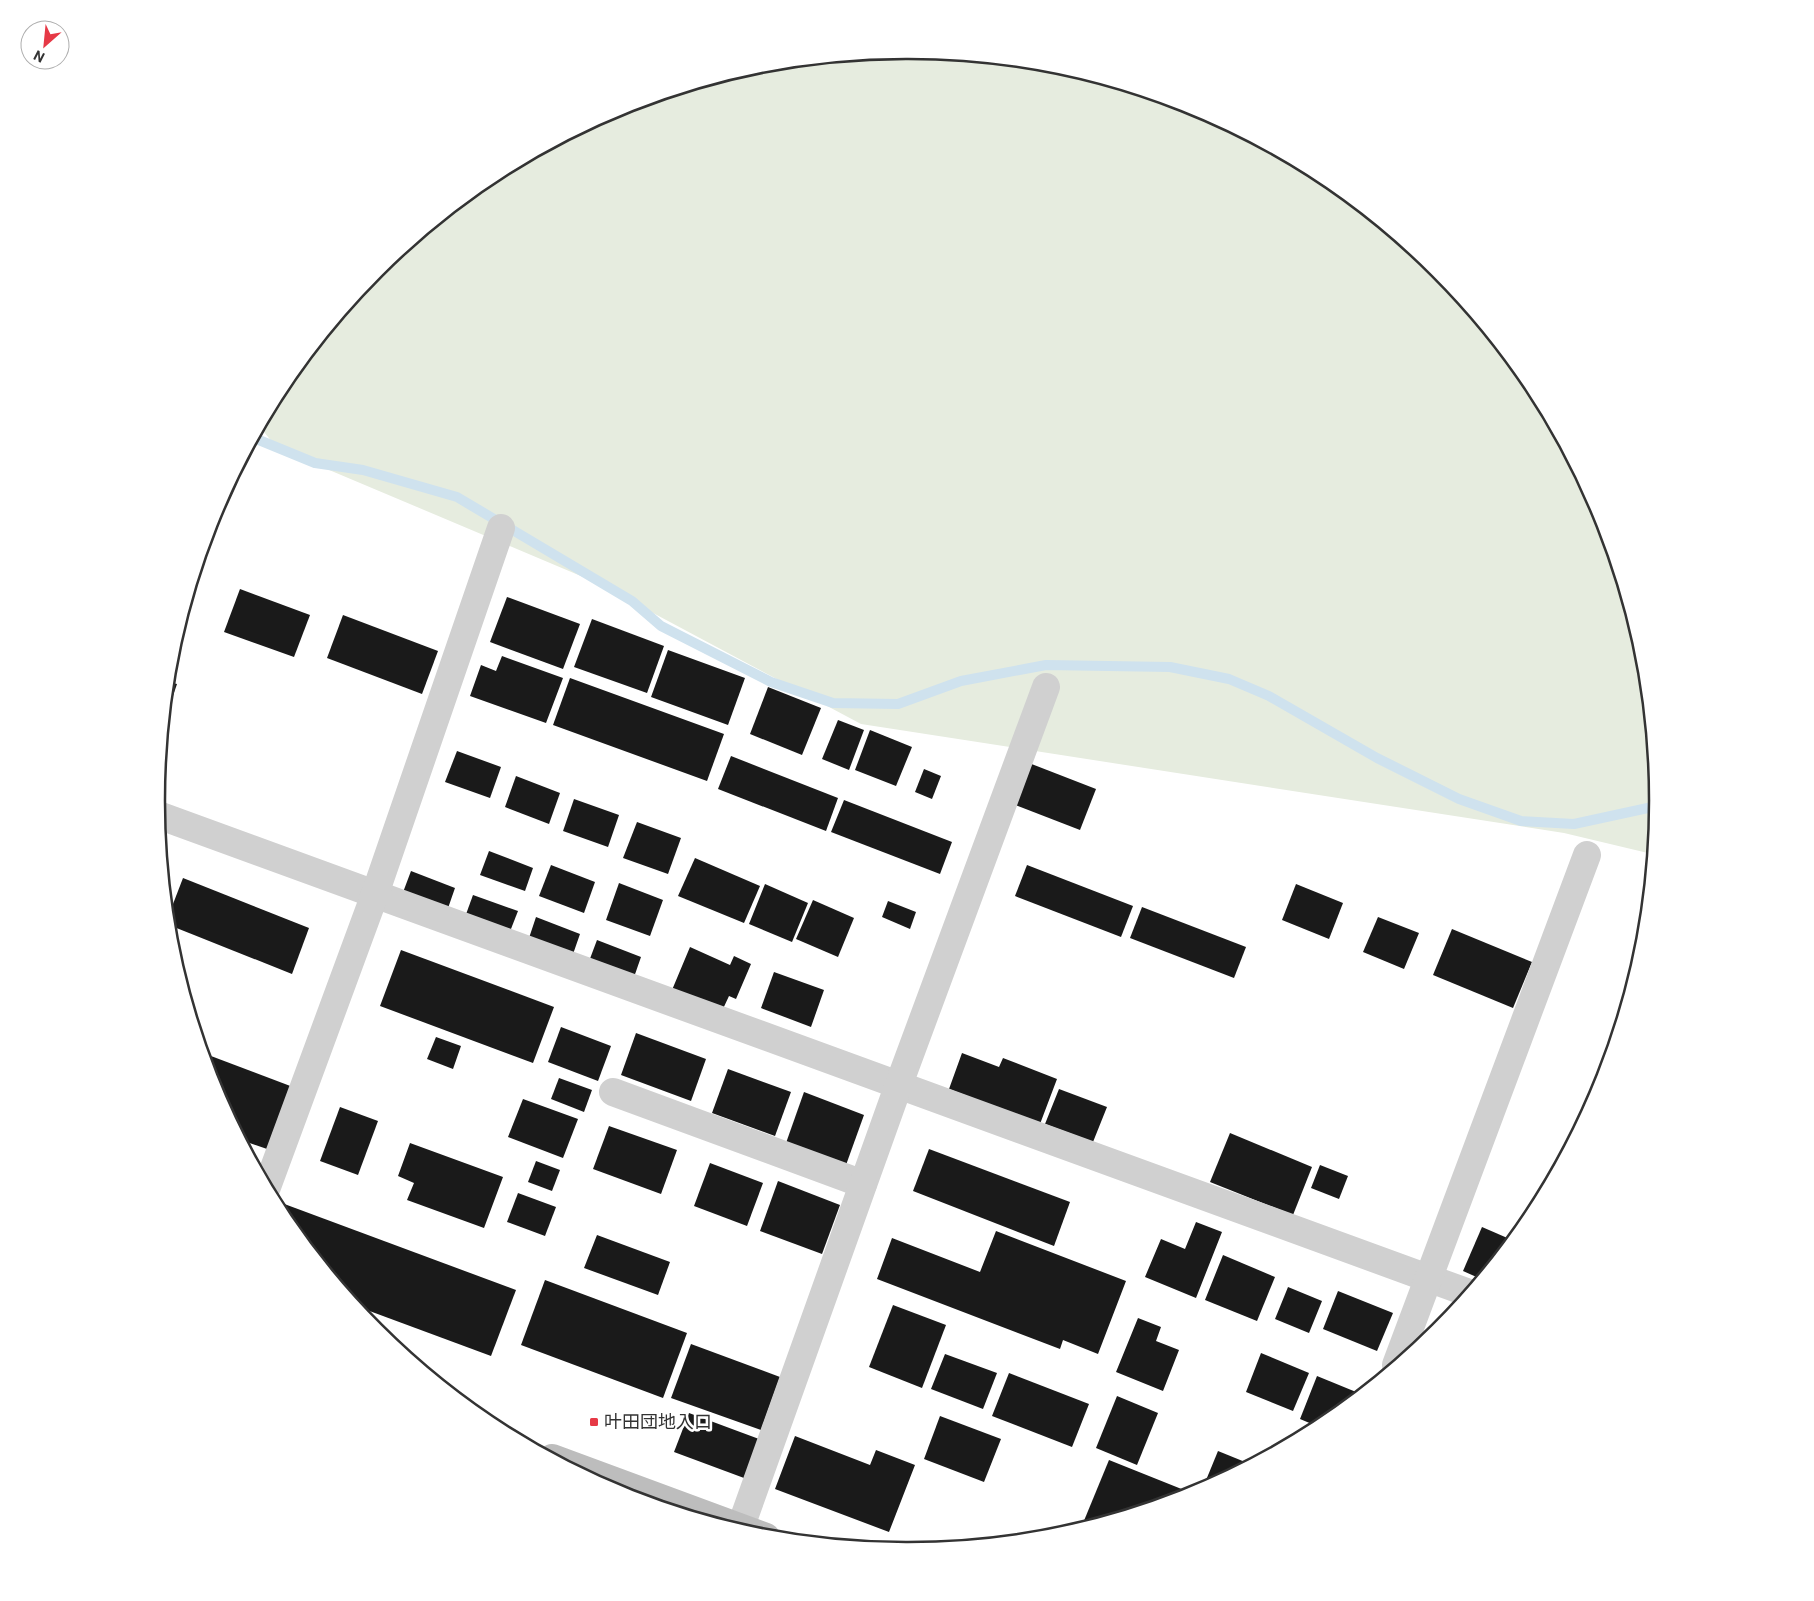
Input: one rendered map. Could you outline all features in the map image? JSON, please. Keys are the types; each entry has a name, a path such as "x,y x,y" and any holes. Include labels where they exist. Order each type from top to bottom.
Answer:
{"street":[{"path":"270,1179 375,894 501,528"},
{"path":"742,1523 899,1084 1046,687"},
{"path":"166,818 1464,1291"},
{"path":"1400,1354 1587,855"},
{"path":"613,1092 863,1184"},
{"path":"597,1474 718,1518"}],"shaded area":[{"path":"858,60 956,60 1052,73 1099,84 1191,115 1235,135 1278,158 1359,212 1396,243 1465,311 1524,388 1572,472 1609,562 1623,609 1634,656 1647,752 1649,800 1647,853 1564,833 861,724 595,582 277,448 264,432 290,388 349,311 383,276 455,212 495,184 536,158 579,135 623,115 715,84 762,73"}],"building":[{"path":"240,589 310,615 294,657 224,632"},
{"path":"507,597 580,624 563,669 490,642"},
{"path":"343,615 438,651 422,694 327,658"},
{"path":"592,619 664,646 647,693 574,667"},
{"path":"668,650 745,678 728,725 651,697"},
{"path":"502,656 563,678 546,723 470,696 481,665 496,671"},
{"path":"570,678 724,734 707,781 553,725"},
{"path":"768,687 821,708 802,755 750,734"},
{"path":"838,720 864,730 849,770 822,759"},
{"path":"870,730 912,747 896,786 855,770"},
{"path":"457,751 501,767 490,798 445,782"},
{"path":"731,756 838,798 826,831 718,789"},
{"path":"1029,763 1096,789 1080,830 1013,804"},
{"path":"924,769 941,776 932,799 915,792"},
{"path":"516,776 560,793 549,824 505,807"},
{"path":"574,799 619,815 608,847 563,831"},
{"path":"844,800 952,842 940,874 831,832"},
{"path":"637,822 681,838 668,874 623,858"},
{"path":"489,851 533,868 525,891 480,875"},
{"path":"695,858 760,886 744,923 678,896"},
{"path":"551,865 595,882 584,913 539,896"},
{"path":"1027,865 1133,906 1121,937 1015,896"},
{"path":"411,871 455,888 447,911 402,895"},
{"path":"183,878 309,928 292,974 177,928 173,904"},
{"path":"619,883 663,900 650,936 606,920"},
{"path":"765,884 808,903 792,942 749,924"},
{"path":"1296,884 1343,903 1329,939 1282,920"},
{"path":"473,895 518,911 509,934 465,917"},
{"path":"813,900 854,918 838,957 796,939"},
{"path":"888,901 916,912 910,929 882,917"},
{"path":"1142,907 1246,947 1234,978 1130,938"},
{"path":"536,917 580,934 572,957 528,941"},
{"path":"1378,917 1419,933 1404,969 1363,952"},
{"path":"1452,929 1532,962 1513,1008 1433,975"},
{"path":"597,940 641,957 633,980 588,964"},
{"path":"690,947 730,965 734,956 751,964 736,999 729,996 722,1011 672,990"},
{"path":"401,950 554,1007 533,1063 380,1006"},
{"path":"774,972 824,990 811,1027 761,1008"},
{"path":"561,1027 611,1046 598,1081 548,1062"},
{"path":"636,1033 706,1059 691,1101 621,1075"},
{"path":"436,1037 461,1046 453,1069 427,1059"},
{"path":"962,1053 999,1067 1003,1058 1057,1079 1040,1124 949,1089"},
{"path":"212,1056 293,1087 270,1150 250,1143 222,1084"},
{"path":"728,1069 791,1092 775,1136 712,1113"},
{"path":"559,1078 592,1090 584,1112 551,1099"},
{"path":"1059,1089 1107,1107 1093,1142 1045,1124"},
{"path":"804,1092 864,1115 846,1165 786,1143"},
{"path":"523,1099 578,1119 563,1158 508,1137"},
{"path":"340,1107 378,1121 358,1175 320,1161"},
{"path":"609,1126 677,1150 661,1194 593,1169"},
{"path":"1230,1133 1312,1167 1293,1215 1210,1182"},
{"path":"410,1143 503,1177 484,1228 407,1200 414,1183 398,1176"},
{"path":"929,1149 1070,1202 1054,1246 913,1191"},
{"path":"536,1161 560,1170 552,1191 528,1182"},
{"path":"710,1163 763,1183 747,1226 694,1206"},
{"path":"1320,1165 1348,1176 1339,1199 1311,1188"},
{"path":"778,1181 840,1205 822,1254 760,1231"},
{"path":"518,1193 556,1207 545,1236 507,1222"},
{"path":"285,1204 516,1290 491,1356 369,1311 349,1290"},
{"path":"1196,1222 1222,1232 1196,1298 1145,1277 1161,1239 1185,1249"},
{"path":"1482,1227 1506,1237 1476,1277 1463,1271"},
{"path":"996,1231 1126,1281 1098,1354 1063,1340 1060,1349 877,1279 892,1238 980,1272"},
{"path":"597,1235 670,1262 658,1295 584,1268"},
{"path":"1223,1255 1275,1277 1257,1321 1205,1300"},
{"path":"545,1280 687,1333 663,1398 521,1345"},
{"path":"1288,1287 1322,1301 1309,1333 1275,1319"},
{"path":"1338,1291 1393,1313 1377,1351 1323,1329"},
{"path":"893,1305 946,1325 922,1388 869,1367"},
{"path":"1138,1318 1161,1327 1156,1341 1179,1350 1163,1391 1116,1372"},
{"path":"691,1344 780,1377 761,1430 671,1398"},
{"path":"1261,1353 1309,1373 1293,1411 1246,1392"},
{"path":"945,1354 997,1373 983,1409 931,1389"},
{"path":"1009,1373 1089,1404 1072,1447 992,1416"},
{"path":"1317,1376 1355,1392 1310,1423 1300,1419"},
{"path":"1117,1396 1158,1413 1137,1465 1096,1448"},
{"path":"689,1413 759,1439 744,1478 674,1452"},
{"path":"940,1416 1001,1439 984,1482 924,1459"},
{"path":"795,1436 870,1465 876,1450 915,1465 889,1532 775,1489"},
{"path":"1218,1451 1244,1461 1235,1466 1207,1479"},
{"path":"1109,1460 1182,1489 1145,1503 1084,1520"}],"waterway":[{"path":"259,440 315,463 363,470 457,497 632,601 661,626 771,682 833,703 898,704 961,681 1046,665 1170,667 1229,679 1269,696 1377,758 1459,799 1521,821 1574,824 1649,808"}],"place":[{"name":"叶田団地入口","path":"594,1422"}]}
